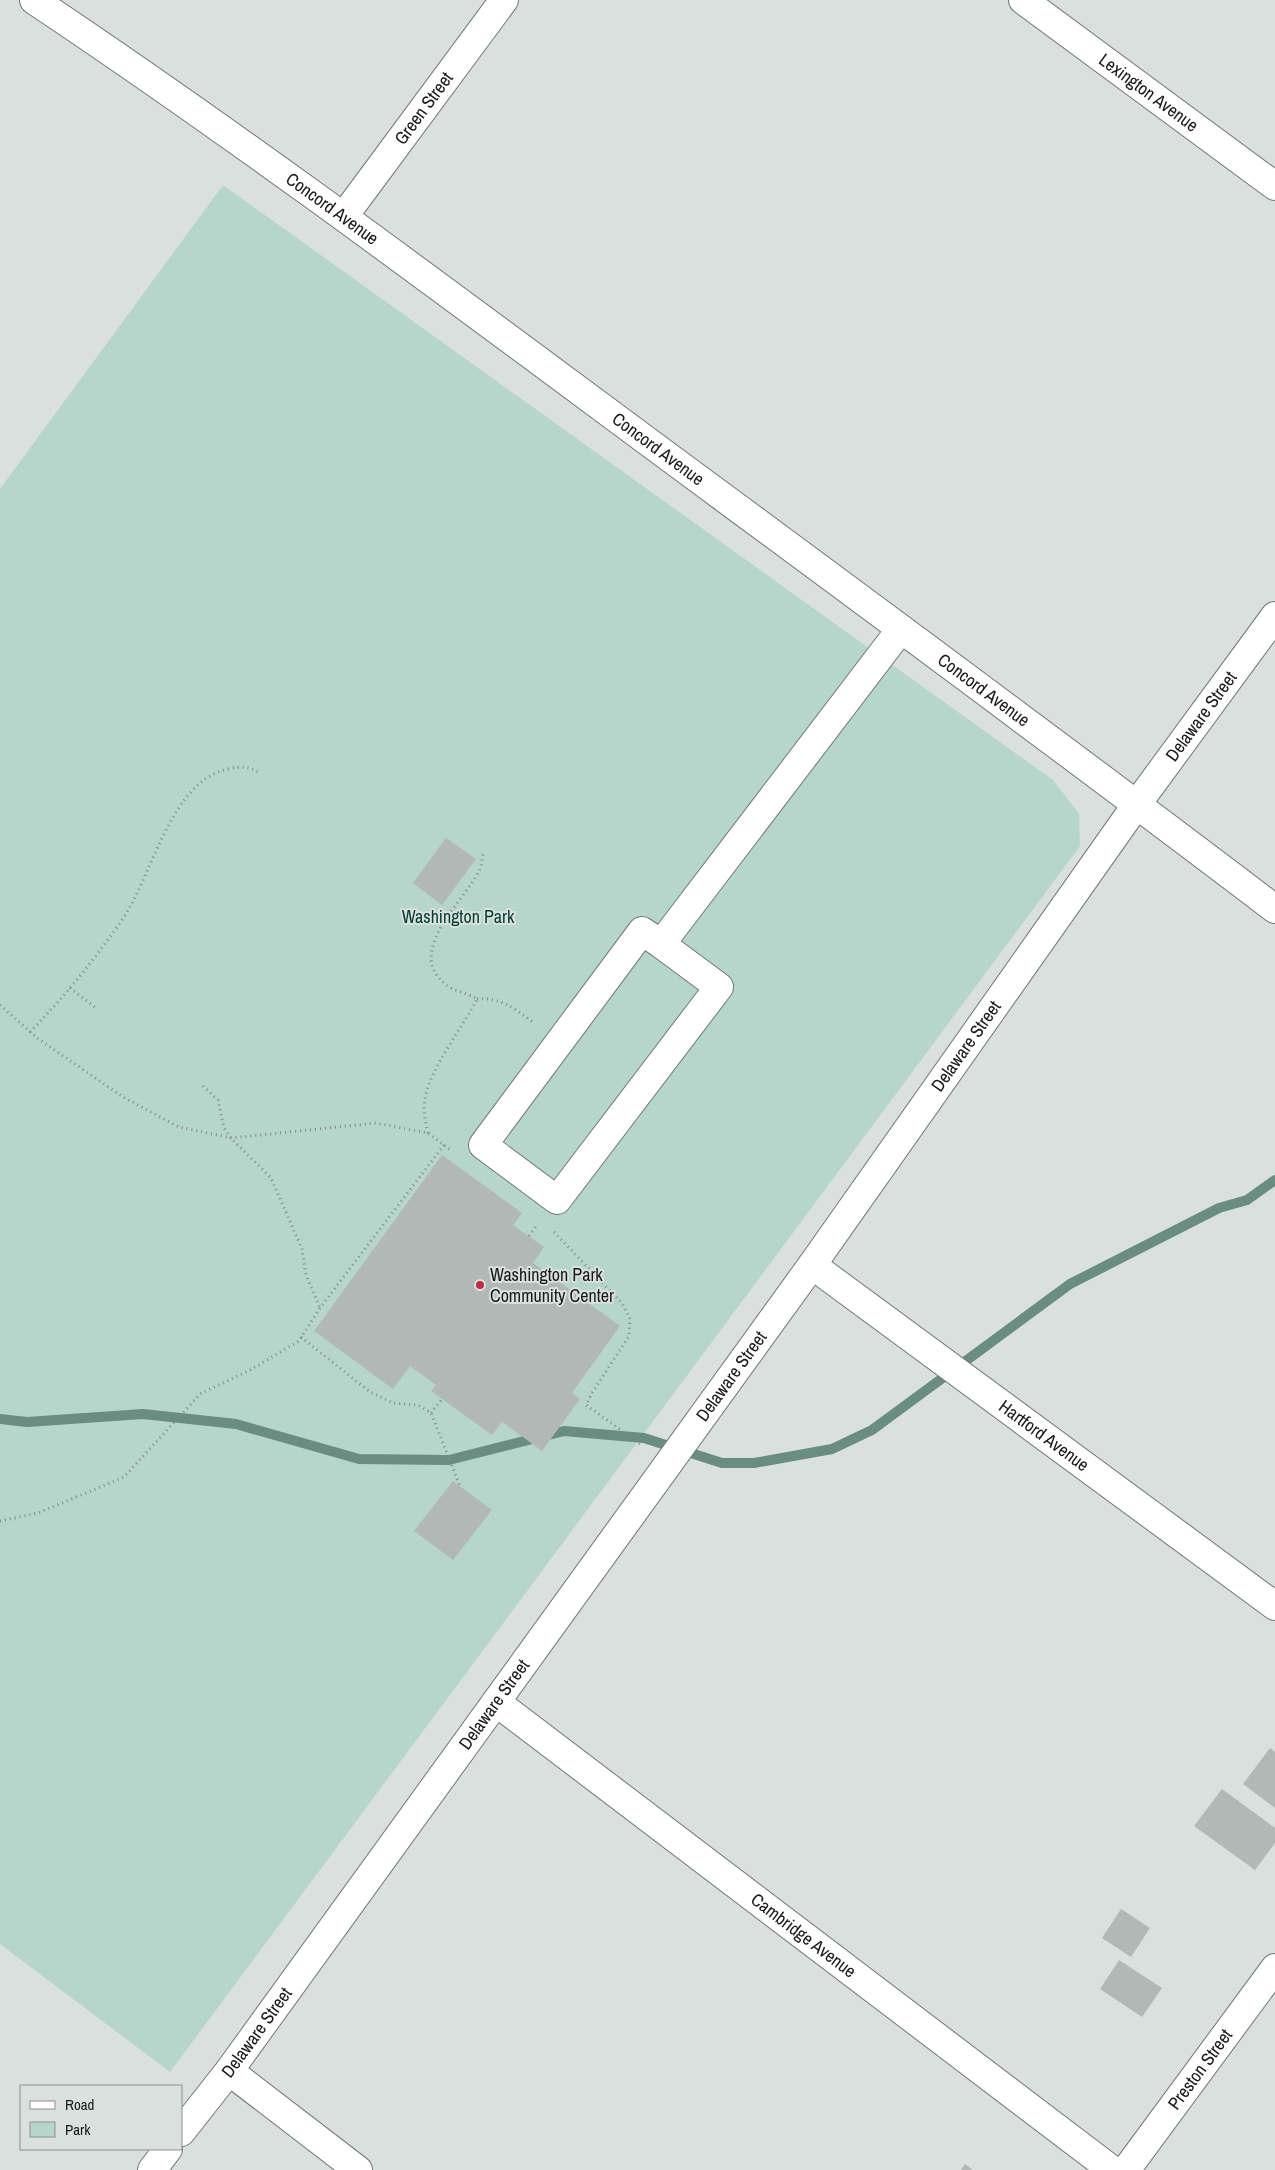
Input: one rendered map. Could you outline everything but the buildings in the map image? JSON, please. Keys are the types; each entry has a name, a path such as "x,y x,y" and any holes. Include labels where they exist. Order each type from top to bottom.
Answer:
{"street":[{"name":"Concord Avenue","path":"34,0 159,83 344,216 1137,804 1275,909"},
{"name":"Green Street","path":"344,216 504,0"},
{"name":"Lexington Avenue","path":"1023,0 1275,186"},
{"name":"Delaware Street","path":"182,2131 229,2071 812,1265 1137,804 1275,616"},
{"path":"661,944 901,629"},
{"path":"642,931 661,944 719,987 557,1200 482,1145 642,931"},
{"name":"Hartford Avenue","path":"812,1265 1275,1606"},
{"name":"Cambridge Avenue","path":"496,1702 1112,2170"},
{"name":"Preston Street","path":"1126,2170 1275,1968"},
{"path":"229,2071 358,2170"},
{"path":"152,2170 167,2150"}],"path":[{"path":"30,1032 99,954 130,907 166,828 188,795 217,771 252,767 260,774"},
{"path":"483,853 480,870 442,926 430,952 435,973 447,986 477,999 489,998 502,1001 559,1042"},
{"path":"70,988 96,1008"},
{"path":"428,1133 424,1119 425,1098 436,1070 477,999"},
{"path":"0,1005 30,1032 123,1097 179,1127 231,1138 376,1123 428,1133 458,1156"},
{"path":"203,1086 218,1100 224,1128 231,1138 271,1178 302,1249 306,1276 320,1308"},
{"path":"0,1521 38,1513 124,1477 200,1394 250,1370 299,1341 320,1308 444,1145"},
{"path":"529,1236 542,1218"},
{"path":"549,1225 622,1303 630,1319 629,1336 586,1405 626,1433"},
{"path":"301,1337 370,1392 393,1404 418,1405 431,1413 460,1486"},
{"path":"431,1413 442,1398"}],"green space":[{"name":"Washington Park","path":"223,185 1053,780 1079,814 1080,846 170,2072 0,1944 0,489"}],"waterway":[{"path":"0,1419 27,1422 143,1414 236,1424 359,1459 449,1460 564,1431 644,1438 722,1463 754,1463 832,1449 872,1430 1070,1284 1219,1208 1247,1200 1275,1180"}],"place":[{"name":"Washington Park Community Center","path":"480,1285"}]}
